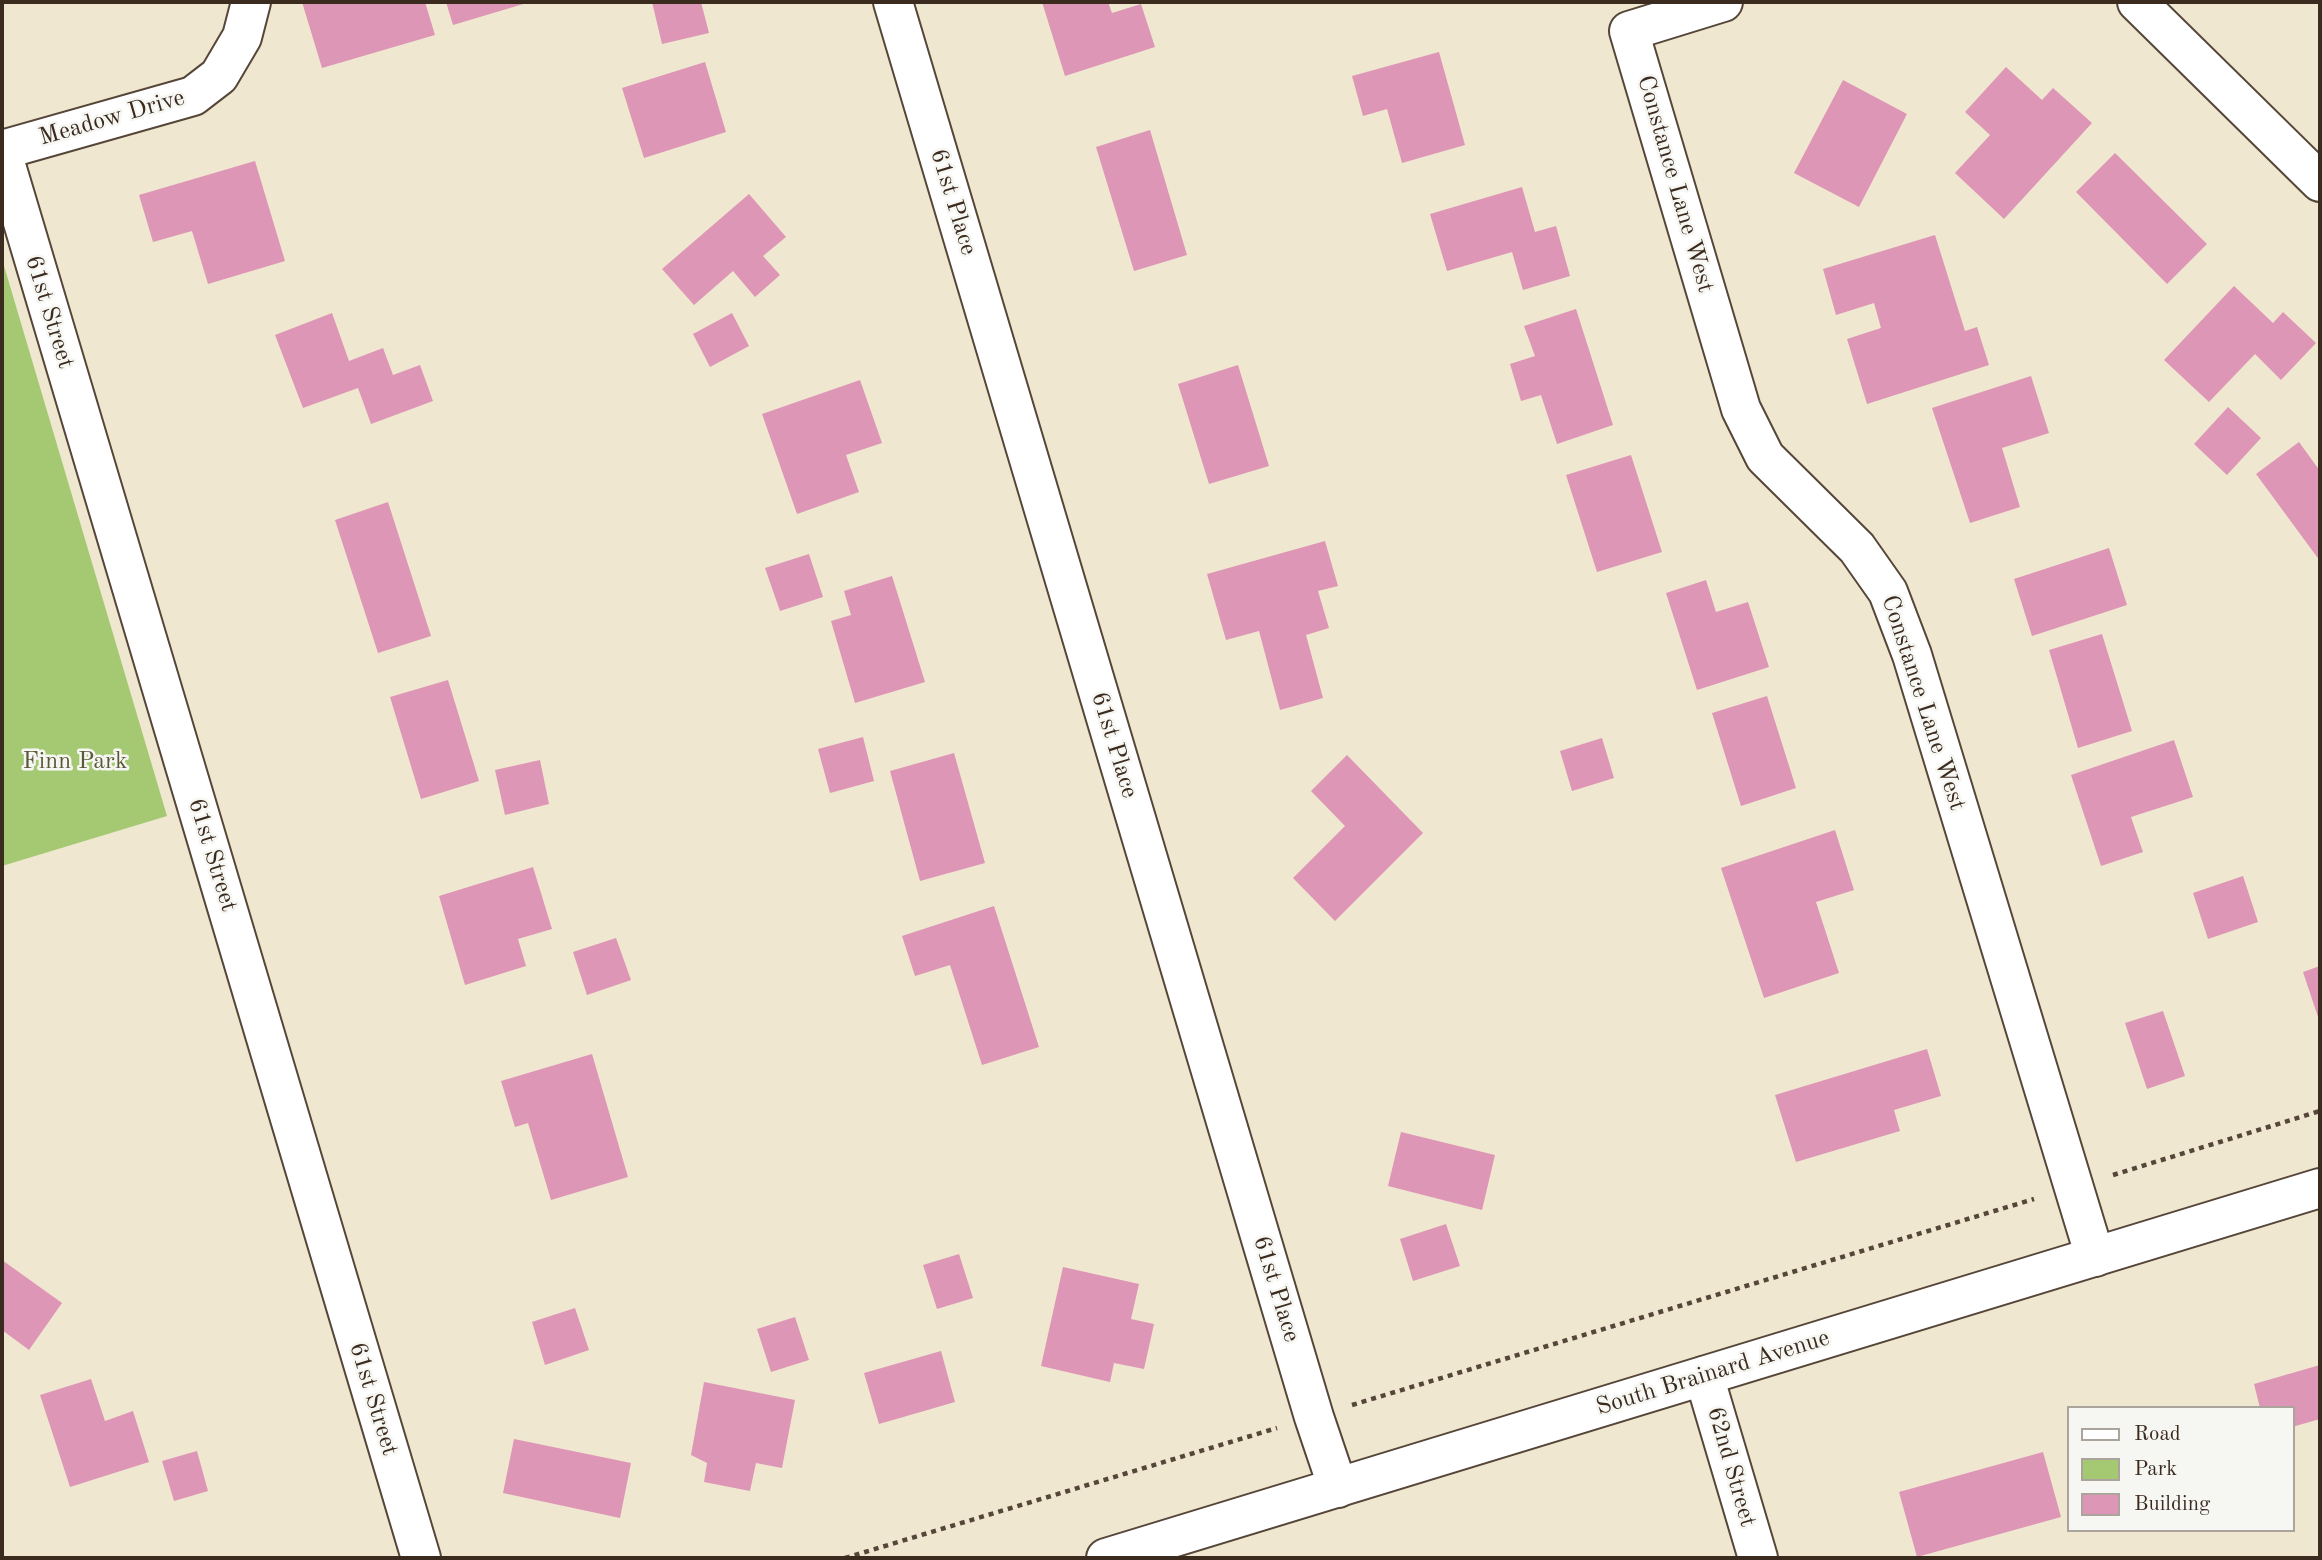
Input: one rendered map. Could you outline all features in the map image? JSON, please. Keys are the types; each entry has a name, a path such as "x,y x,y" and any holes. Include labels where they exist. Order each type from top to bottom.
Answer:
{"street":[{"name":"Meadow Drive","path":"2,151 193,96 219,76 242,37 251,2"},
{"name":"61st Place","path":"893,2 1314,1417 1338,1488"},
{"name":"Constance Lane West","path":"1723,2 1629,31 1741,409 1765,457 1857,548 1888,592 1912,654 2095,1257"},
{"path":"2137,2 2320,181"},
{"name":"61st Street","path":"2,151 421,1558"},
{"name":"South Brainard Avenue","path":"1106,1558 2320,1188"},
{"name":"62nd Street","path":"1704,1376 1758,1558"}],"path":[{"path":"845,1558 2320,1111"}],"green space":[{"name":"Finn Park","path":"2,259 167,816 2,866"}],"building":[{"path":"302,2 425,2 435,35 322,68"},
{"path":"446,2 530,2 453,25"},
{"path":"652,2 701,2 709,33 662,44"},
{"path":"1042,2 1108,2 1112,13 1141,4 1155,47 1065,76"},
{"path":"1439,52 1465,145 1402,163 1387,109 1363,116 1352,76"},
{"path":"705,62 726,132 644,158 622,88"},
{"path":"2006,67 2042,100 2053,88 2092,123 2004,219 1955,173 1990,135 1965,112"},
{"path":"1843,80 1907,114 1859,207 1794,173"},
{"path":"1150,130 1187,255 1134,271 1096,147"},
{"path":"2115,153 2207,244 2167,284 2076,192"},
{"path":"255,161 285,261 208,284 192,231 153,242 139,195"},
{"path":"1522,187 1535,232 1556,226 1570,276 1523,290 1512,252 1447,271 1430,214"},
{"path":"749,194 786,237 763,256 780,275 755,297 733,271 694,305 662,269"},
{"path":"1935,235 1965,331 1977,327 1989,365 1867,404 1847,339 1881,328 1874,303 1836,315 1823,269"},
{"path":"2234,286 2273,323 2283,312 2316,343 2281,380 2255,354 2209,402 2164,360"},
{"path":"1576,309 1613,425 1557,444 1541,395 1521,401 1510,364 1535,356 1524,326"},
{"path":"332,313 349,361 383,348 393,375 420,365 433,401 371,424 358,388 303,408 275,335"},
{"path":"732,313 749,346 710,367 693,334"},
{"path":"1238,365 1269,466 1209,484 1178,384"},
{"path":"2031,376 2049,433 2002,448 2020,507 1970,523 1932,408"},
{"path":"860,380 882,443 846,455 859,492 797,514 762,414"},
{"path":"2228,407 2261,438 2227,475 2194,444"},
{"path":"2299,442 2320,471 2320,561 2256,474"},
{"path":"1631,455 1662,552 1597,572 1566,475"},
{"path":"388,502 431,636 378,653 335,520"},
{"path":"1325,541 1338,586 1318,591 1329,628 1306,635 1323,698 1280,710 1259,631 1226,640 1207,574"},
{"path":"2109,548 2127,605 2032,636 2014,579"},
{"path":"809,554 823,597 780,611 765,568"},
{"path":"892,576 925,682 855,703 831,621 851,615 844,591"},
{"path":"1706,580 1716,612 1748,602 1769,667 1697,690 1666,593"},
{"path":"2102,634 2132,731 2078,748 2049,650"},
{"path":"448,680 479,781 421,799 390,697"},
{"path":"1767,696 1796,788 1741,806 1712,713"},
{"path":"863,737 874,781 830,793 818,749"},
{"path":"1602,738 1614,778 1572,791 1560,751"},
{"path":"2174,740 2193,797 2131,817 2143,852 2101,866 2071,775"},
{"path":"954,753 985,863 920,881 890,771"},
{"path":"1347,755 1423,833 1335,921 1293,878 1345,826 1311,791"},
{"path":"540,760 549,804 505,815 495,770"},
{"path":"1835,830 1854,890 1816,902 1839,973 1764,998 1721,868"},
{"path":"533,867 552,929 518,939 526,966 465,985 439,896"},
{"path":"2243,876 2258,922 2208,939 2193,893"},
{"path":"994,906 1039,1047 982,1065 950,965 915,976 902,936"},
{"path":"616,938 631,980 587,995 573,952"},
{"path":"2320,966 2320,1023 2303,972"},
{"path":"2163,1011 2185,1076 2147,1089 2125,1023"},
{"path":"1927,1049 1941,1096 1894,1110 1900,1131 1796,1162 1775,1095"},
{"path":"592,1054 628,1177 551,1200 528,1123 515,1127 501,1081"},
{"path":"1401,1132 1495,1155 1482,1210 1388,1186"},
{"path":"1446,1224 1460,1266 1413,1281 1400,1239"},
{"path":"959,1254 973,1298 937,1309 923,1265"},
{"path":"2,1260 62,1303 29,1350 2,1330"},
{"path":"1063,1267 1139,1284 1131,1319 1154,1324 1144,1369 1114,1363 1110,1382 1041,1366"},
{"path":"575,1308 589,1350 545,1365 532,1322"},
{"path":"795,1317 809,1360 771,1372 757,1329"},
{"path":"941,1351 955,1402 879,1424 864,1373"},
{"path":"2320,1365 2320,1419 2294,1426 2294,1406 2260,1406 2254,1384"},
{"path":"91,1379 105,1421 133,1411 149,1462 70,1487 40,1395"},
{"path":"704,1382 795,1400 782,1468 756,1463 750,1491 704,1482 707,1463 691,1455"},
{"path":"514,1439 631,1463 620,1518 503,1493"},
{"path":"197,1451 208,1491 174,1501 162,1461"},
{"path":"2043,1452 2061,1517 1917,1557 1899,1492"}]}
